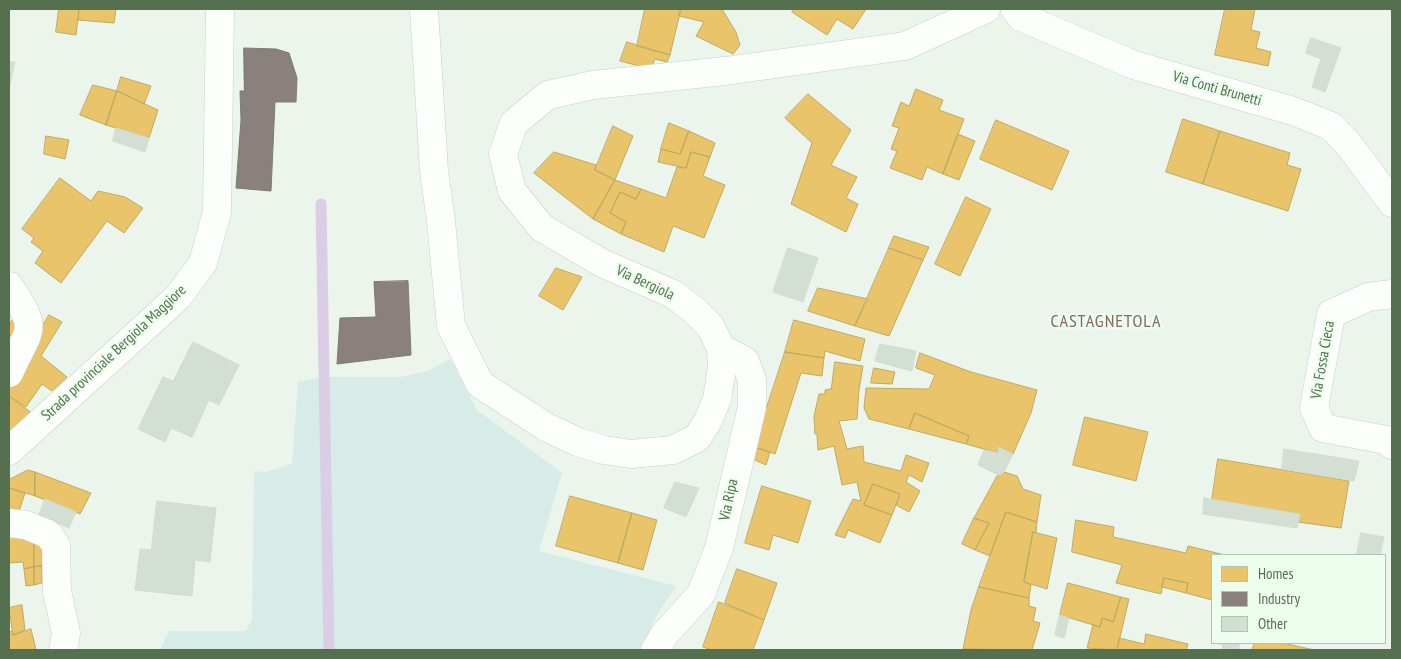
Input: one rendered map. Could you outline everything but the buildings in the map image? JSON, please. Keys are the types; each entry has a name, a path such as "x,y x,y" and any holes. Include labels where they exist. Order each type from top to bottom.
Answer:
{"street":[{"name":"Strada provinciale Bergiola Maggiore","path":"9,452 178,297 203,263 218,212 220,9"},
{"name":"Via Bergiola","path":"424,9 434,171 441,221 450,326 480,384 546,427 578,442 604,450 631,454 672,450 697,438 708,421 717,399 722,367 721,348 710,326 694,310 673,294 602,263 542,228 512,191 503,154 514,123 548,95 593,85 725,71 905,46 986,9"},
{"name":"Via Conti Brunetti","path":"1015,9 1021,17 1134,65 1293,111 1331,126 1350,146 1392,203"},
{"path":"9,286 30,321 29,332 9,373"},
{"name":"Via Fossa Cieca","path":"1392,294 1368,297 1331,314 1314,408 1323,428 1386,440 1392,445"},
{"name":"Via Ripa","path":"655,650 664,635 701,594 718,548 752,407 752,380 744,361 721,348"},
{"path":"9,523 26,525 48,534 56,545 57,591 66,633 63,650"}],"shaded area":[{"path":"450,359 477,410 562,473 539,551 676,586 657,615 641,650 160,650 169,631 245,631 252,620 254,471 266,472 292,464 298,382 324,377 401,377 428,371"}],"waterway":[{"path":"321,204 329,650"}],"district":[{"name":"CASTAGNETOLA","path":"1106,322"}]}
